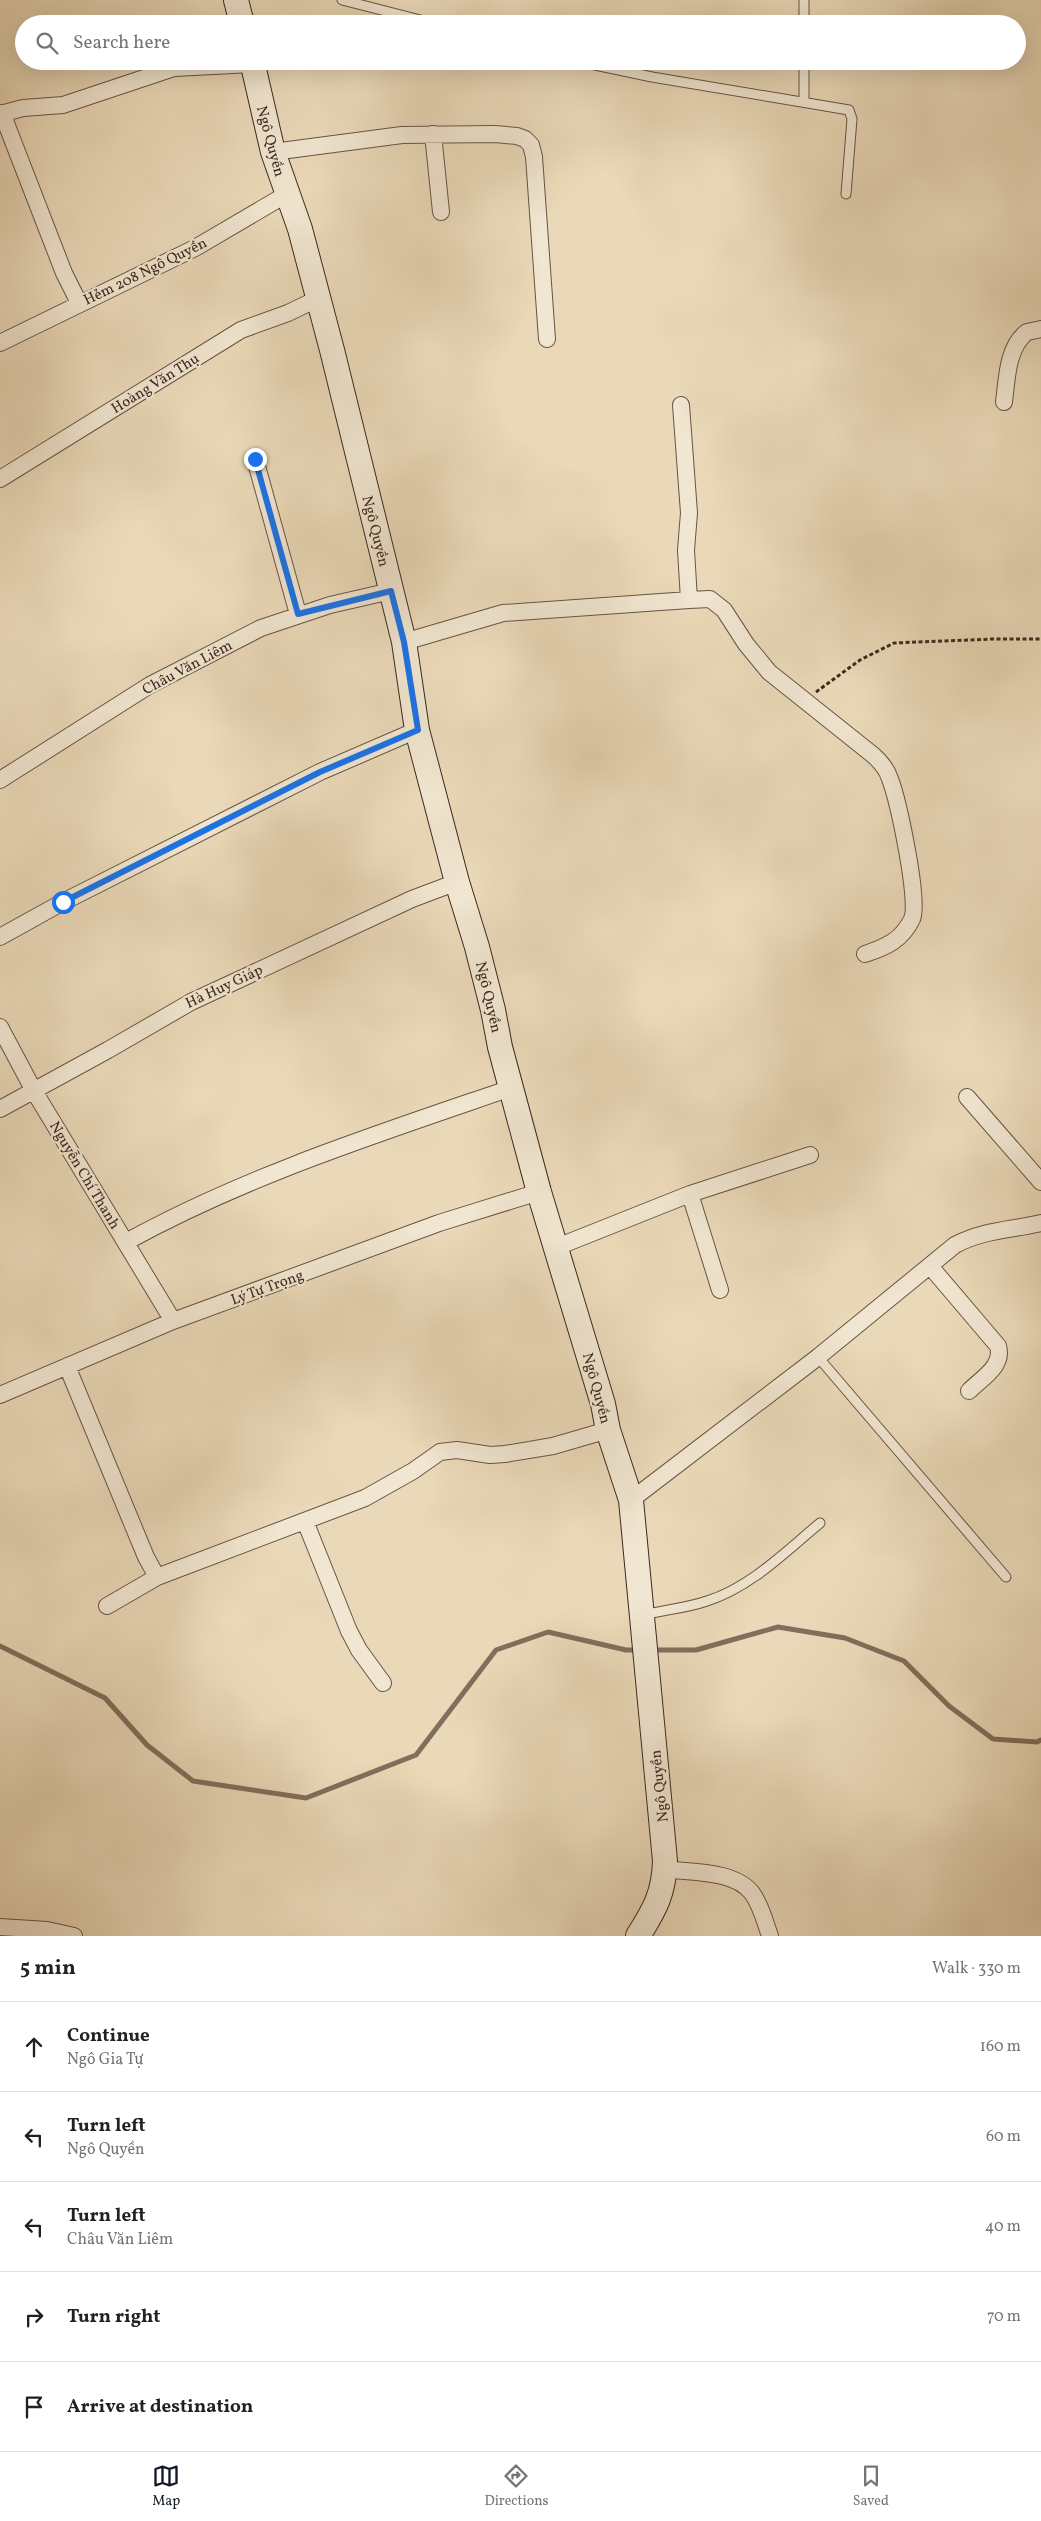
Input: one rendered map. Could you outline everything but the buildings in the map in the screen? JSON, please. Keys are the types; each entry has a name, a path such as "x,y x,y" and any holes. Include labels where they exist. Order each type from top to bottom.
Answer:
{"street":[{"path":"236,0 240,15"},
{"path":"79,303 64,273 1,114 23,108 63,105 168,70"},
{"name":"Ngô Quyền","path":"254,70 273,152 307,254 404,642 418,730 457,882 477,947 511,1088 608,1430 631,1500 664,1838 665,1869 658,1903 638,1936"},
{"path":"433,134 441,212"},
{"path":"273,152 402,135 517,136 525,139 531,145 534,157 547,339"},
{"name":"Hẻm 208 Ngô Quyền","path":"0,343 195,248 286,194"},
{"name":"Hoàng Văn Thụ","path":"0,480 241,330 288,313 317,299"},
{"path":"1004,402 1010,362 1015,347 1027,332 1041,329"},
{"path":"681,405 688,498 689,525 686,550 689,600"},
{"path":"255,459 298,614"},
{"name":"Châu Văn Liêm","path":"0,780 150,685 261,628 298,614 391,591"},
{"path":"404,642 503,613 710,599 724,610 746,644 769,672 883,765 895,794 912,886 913,917 903,934 889,946 865,954"},
{"path":"0,937 63,902 320,772 418,730"},
{"name":"Hà Huy Giáp","path":"0,1109 191,1002 412,899 457,882"},
{"name":"Nguyễn Chí Thanh","path":"0,1027 34,1091 173,1321"},
{"path":"126,1242 168,1219 280,1170 511,1088"},
{"path":"967,1097 1041,1182"},
{"path":"557,1247 690,1194 810,1155"},
{"name":"Lý Tự Trọng","path":"0,1395 173,1321 439,1223 539,1192"},
{"path":"690,1194 720,1290"},
{"path":"631,1500 818,1357 955,1245 972,1236 1041,1224"},
{"path":"930,1266 998,1346 1000,1354 998,1363 969,1391"},
{"path":"66,1366 142,1548 157,1577"},
{"path":"107,1606 157,1577 365,1498 413,1471 440,1452 457,1450 490,1455 505,1454 553,1446 608,1430"},
{"path":"305,1521 349,1630 359,1650 383,1683"},
{"path":"665,1869 722,1877 744,1886 758,1902 770,1936"},
{"path":"0,1927 47,1930 74,1936"}],"lane":[{"path":"342,0 401,15"},
{"path":"804,0 804,15"},
{"path":"619,70 851,112 846,194"},
{"path":"804,70 804,102"},
{"path":"818,1357 1006,1577"},
{"path":"644,1625 706,1601 756,1577 820,1523"}],"path":[{"path":"803,700 860,660 894,643 1041,639"}],"waterway":[{"path":"651,1650 696,1650 778,1627 845,1638 904,1661 949,1706 993,1739 1037,1742 1041,1740"},
{"path":"0,1646 105,1698 147,1745 193,1781 306,1798 416,1755 496,1650 548,1632 626,1650 640,1650"}],"route":[{"path":"63,902 320,772 418,730 404,642 391,591 330,604 298,614 255,459"}]}
